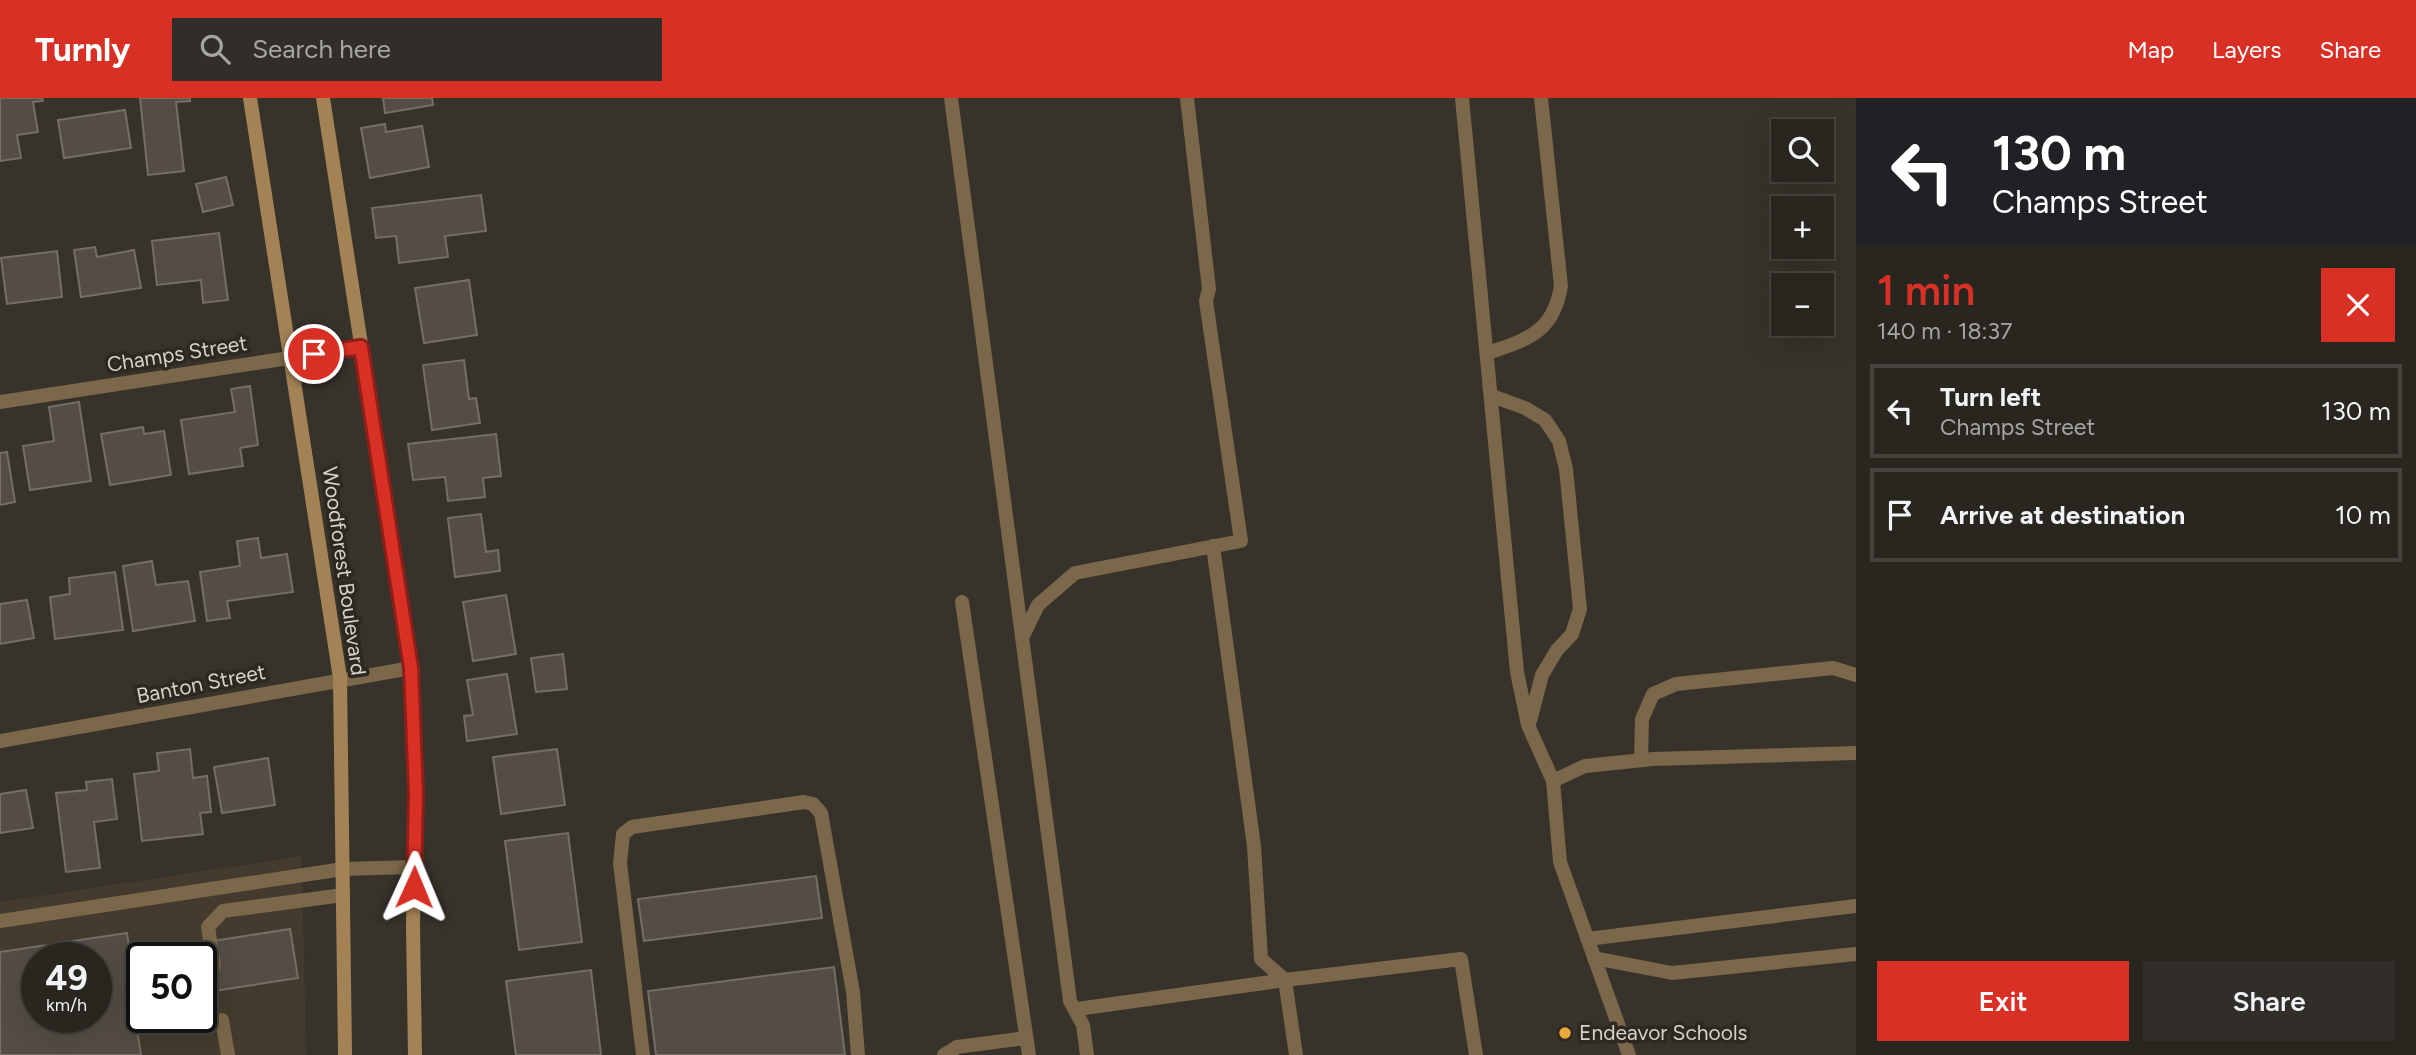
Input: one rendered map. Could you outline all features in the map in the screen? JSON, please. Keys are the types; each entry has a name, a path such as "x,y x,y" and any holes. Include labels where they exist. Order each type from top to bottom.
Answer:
{"main road":[{"name":"Woodforest Boulevard","path":"250,98 340,678 345,1055"},
{"path":"323,98 411,668 416,793 415,1055"}],"street":[{"path":"951,98 1070,1001 1077,1009 1087,1055"},
{"path":"1022,637 1038,605 1075,573 1241,541 1206,302 1209,289 1188,98"},
{"path":"1462,98 1517,673 1528,725 1553,781 1560,862 1629,1055"},
{"path":"1488,353 1520,342 1544,327 1557,309 1561,286 1541,98"},
{"name":"Champs Street","path":"0,402 361,347"},
{"path":"1492,396 1525,408 1545,420 1559,441 1566,469 1580,609 1572,635 1557,650 1542,675 1528,725"},
{"path":"1213,546 1254,846 1261,959 1284,980 1296,1055"},
{"path":"962,602 1029,1055"},
{"name":"Banton Street","path":"0,741 114,723 340,678 411,668"},
{"path":"1641,760 1643,719 1653,694 1676,684 1833,668 1856,675"},
{"path":"1553,781 1585,766 1641,760 1856,753"},
{"path":"643,1055 620,863 623,834 632,827 804,802 813,804 821,813 853,992 858,1055"},
{"path":"0,921 342,869 415,867"},
{"path":"210,942 208,927 223,911 343,895"},
{"path":"1587,939 1856,906"},
{"path":"1594,958 1672,973 1856,954"},
{"path":"1077,1009 1461,959 1476,1055"},
{"path":"222,1020 228,1055"},
{"path":"944,1055 957,1047 1026,1038"}],"shaded area":[{"path":"302,856 306,1055 0,1055 0,902"}],"building":[{"path":"0,98 42,98 43,101 33,102 38,132 17,135 21,158 0,161"},
{"path":"140,98 190,98 190,101 176,102 184,171 148,175"},
{"path":"383,98 432,98 433,105 385,113"},
{"path":"125,110 131,148 64,158 58,120"},
{"path":"385,124 386,132 422,126 429,167 370,178 361,128"},
{"path":"226,177 233,205 203,212 196,184"},
{"path":"481,195 486,231 445,236 448,257 399,263 396,236 376,238 372,208"},
{"path":"219,233 228,300 203,303 201,280 157,285 152,241"},
{"path":"95,247 97,257 134,250 141,288 81,297 74,250"},
{"path":"57,251 62,297 7,304 1,258"},
{"path":"469,280 477,335 424,343 415,288"},
{"path":"464,360 469,399 476,398 480,423 432,430 423,365"},
{"path":"250,386 258,445 240,448 243,466 189,474 181,420 235,412 231,389"},
{"path":"79,402 91,481 30,490 23,446 54,441 49,407"},
{"path":"143,427 144,434 164,431 171,475 110,485 101,434"},
{"path":"496,434 501,476 483,478 485,497 448,501 445,477 413,480 408,444"},
{"path":"7,452 15,502 0,505 0,453"},
{"path":"481,514 486,552 498,550 500,571 455,577 448,518"},
{"path":"258,538 261,558 287,554 293,592 227,601 230,618 207,621 200,572 240,566 237,541"},
{"path":"152,561 156,585 188,581 195,621 133,631 123,566"},
{"path":"115,572 123,630 55,639 50,597 70,594 69,578"},
{"path":"506,595 516,654 473,661 463,602"},
{"path":"27,600 34,638 0,644 0,604"},
{"path":"563,654 567,689 536,692 531,658"},
{"path":"507,674 517,734 467,741 464,716 473,715 467,680"},
{"path":"190,749 193,778 207,776 211,812 200,813 203,834 142,841 134,774 159,771 157,753"},
{"path":"557,749 565,805 501,814 493,757"},
{"path":"268,758 275,805 222,813 214,767"},
{"path":"112,779 117,819 94,822 100,868 66,872 56,793 87,790 86,782"},
{"path":"26,790 33,828 0,833 0,794"},
{"path":"568,833 582,942 519,950 505,841"},
{"path":"816,876 822,918 644,941 638,899"},
{"path":"290,929 298,978 217,991 217,942 207,942"},
{"path":"127,933 126,1033 138,1033 141,1055 0,1055 0,952 21,949 21,1033 112,1033 112,942 67,942"},
{"path":"834,967 845,1055 656,1055 648,991"},
{"path":"591,970 601,1055 516,1055 506,981"}],"place":[{"name":"Endeavor Schools","path":"1565,1033"}],"route":[{"path":"314,354 361,347 411,668 416,793 414,887"}]}
